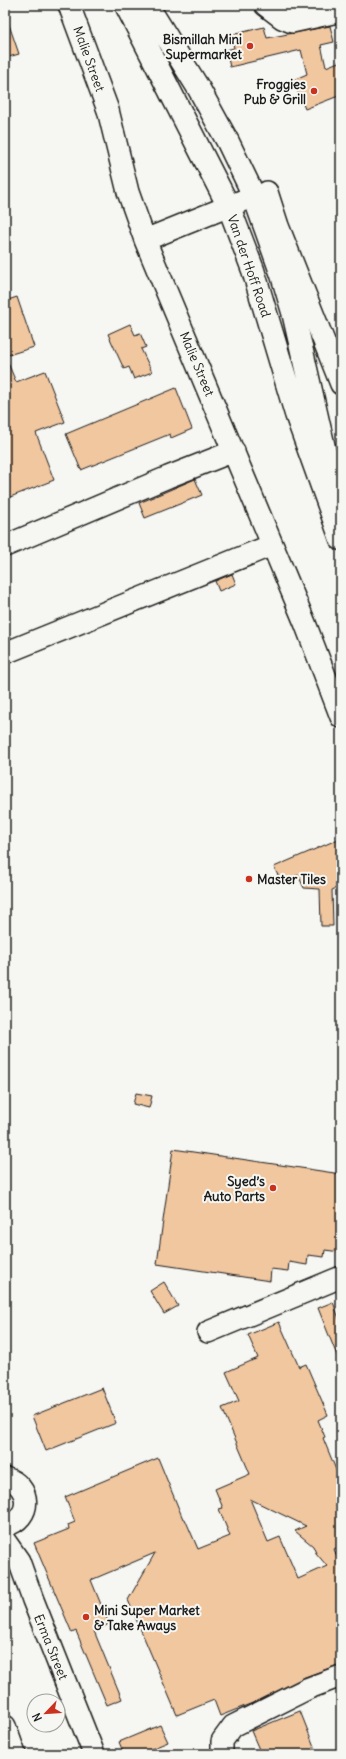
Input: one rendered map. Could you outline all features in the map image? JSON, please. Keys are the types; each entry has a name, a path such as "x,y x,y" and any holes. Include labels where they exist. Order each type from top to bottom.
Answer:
{"main road":[{"name":"Van der Hoff Road","path":"126,5 229,207 253,270 296,414 341,539"},
{"name":"Van der Hoff Road","path":"147,5 260,194 293,312 329,467 341,536"}],"street":[{"name":"Malie Street","path":"69,5 108,110 128,192 145,240 234,451 341,717"},
{"path":"265,5 282,18 292,22 332,13"},
{"path":"145,240 260,194 278,226 341,384"},
{"path":"5,546 168,477 234,451"},
{"path":"5,653 272,544"},
{"path":"208,1332 341,1277"},
{"name":"Erma Street","path":"5,1478 13,1480 19,1485 24,1491 26,1499 26,1507 23,1514 19,1562"},
{"path":"5,1526 18,1520 23,1514"},
{"name":"Erma Street","path":"5,1541 19,1562 32,1600 94,1754"},
{"path":"222,1754 222,1741 233,1726 309,1688 341,1676"},
{"path":"5,1726 15,1754"}],"building":[{"path":"287,5 313,5 293,9"},
{"path":"5,19 7,19 19,54 5,58"},
{"path":"330,26 334,42 321,45 326,67 341,61 341,95 305,109 293,80 307,74 301,50 230,67 226,50 234,48 231,35 264,27 267,38"},
{"path":"17,297 34,347 5,356 5,301"},
{"path":"130,324 135,335 140,333 146,347 141,349 152,372 134,379 129,367 124,369 108,334"},
{"path":"5,356 16,382 45,371 65,422 36,433 54,480 5,499"},
{"path":"176,388 192,429 171,438 170,434 81,470 66,434"},
{"path":"195,479 202,495 145,518 139,503"},
{"path":"232,574 236,584 219,591 215,581"},
{"path":"341,838 341,886 332,890 333,926 321,926 320,889 304,888 298,875 281,882 274,867"},
{"path":"136,1093 152,1096 149,1108 133,1104"},
{"path":"173,1149 341,1174 340,1252 325,1250 324,1257 308,1255 307,1265 289,1262 288,1271 271,1269 270,1281 157,1264"},
{"path":"164,1282 178,1306 164,1314 150,1291"},
{"path":"333,1302 341,1324 340,1363 318,1308"},
{"path":"279,1322 299,1367 306,1364 328,1415 318,1420 325,1437 323,1438 341,1482 341,1546 334,1549 339,1561 341,1560 341,1664 305,1677 255,1702 220,1716 214,1700 177,1715 128,1600 155,1553 91,1580 109,1624 94,1631 122,1699 107,1705 76,1631 72,1633 34,1543 69,1529 68,1525 75,1522 65,1497 158,1458 183,1519 185,1519 198,1549 230,1536 219,1509 223,1508 215,1489 250,1474 222,1408 239,1401 226,1372 258,1358 248,1335","holes":["250,1499 306,1526 295,1531 313,1546 316,1553 327,1566 298,1579 280,1537 268,1542"]},
{"path":"102,1388 116,1423 46,1451 32,1416"},
{"path":"300,1711 317,1754 261,1754 251,1731"},
{"path":"160,1725 168,1742 139,1754 124,1754 119,1742"}],"place":[{"name":"Bismillah Mini Supermarket","path":"250,46"},
{"name":"Froggies Pub & Grill","path":"314,91"},
{"name":"Master Tiles","path":"249,879"},
{"name":"Syed’s Auto Parts","path":"273,1188"},
{"name":"Mini Super Market & Take Aways","path":"86,1617"}]}
